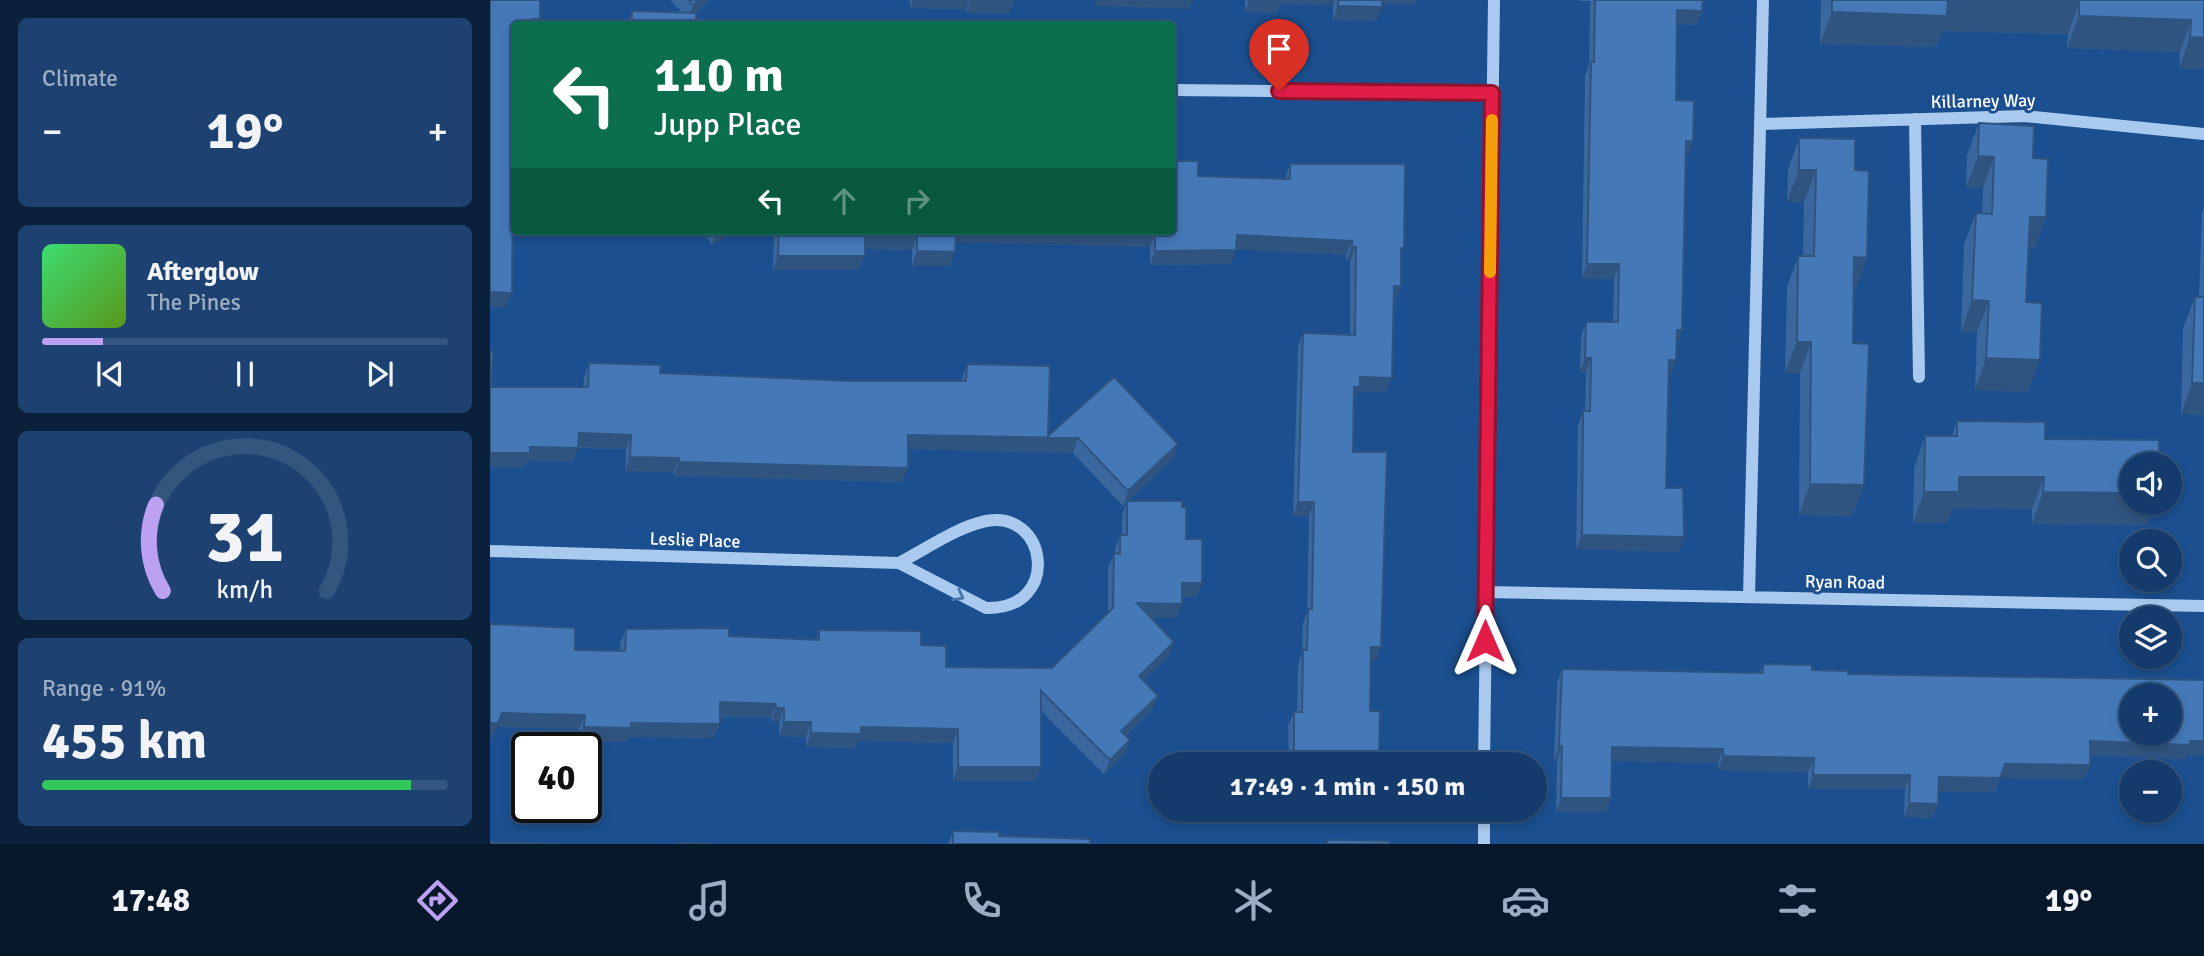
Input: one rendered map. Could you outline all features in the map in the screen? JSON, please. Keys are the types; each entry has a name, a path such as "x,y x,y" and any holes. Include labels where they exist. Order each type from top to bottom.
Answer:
{"street":[{"path":"1484,752 1494,0"},
{"path":"1749,597 1763,0"},
{"path":"1176,90 1492,93"},
{"name":"Killarney Way","path":"1761,124 2024,116 2204,134"},
{"path":"1915,119 1919,377"},
{"name":"Leslie Place","path":"490,551 899,563 986,608 1002,608 1028,593 1036,580 1039,565 1037,549 1029,536 1017,526 1003,520 972,526 899,563"},
{"name":"Ryan Road","path":"1485,592 2204,606"},
{"path":"1484,822 1484,844"}],"building":[{"path":"490,0 540,0 540,19 511,21 512,293 490,292"},
{"path":"1338,0 1382,0 1382,7 1338,6"},
{"path":"1595,0 1703,0 1702,11 1677,10 1676,100 1694,101 1693,142 1686,141 1682,330 1677,330 1676,360 1669,360 1666,488 1683,488 1684,537 1582,535 1583,411 1590,411 1591,358 1585,358 1586,322 1618,322 1619,264 1587,264 1591,62 1594,62"},
{"path":"1832,0 1948,0 1947,16 1832,12"},
{"path":"1970,0 2204,0 2204,38 2190,37 2191,20 2079,16 2079,2"},
{"path":"632,11 696,13 696,21 632,21"},
{"path":"1979,123 2034,126 2033,158 2048,159 2046,217 2030,217 2026,302 2042,303 2040,360 1986,358 1989,301 1972,300 1976,213 1992,214 1994,157 1978,156"},
{"path":"1799,138 1855,139 1855,170 1869,171 1867,258 1854,257 1853,343 1869,344 1864,485 1810,484 1811,342 1797,342 1798,256 1814,256 1816,170 1799,170"},
{"path":"1176,161 1198,161 1198,176 1290,179 1290,164 1405,164 1404,248 1401,248 1401,286 1394,286 1392,378 1360,377 1360,387 1354,387 1353,452 1387,452 1381,647 1371,647 1370,711 1380,711 1379,752 1294,752 1294,712 1302,712 1303,650 1307,650 1308,609 1312,609 1314,502 1298,502 1303,333 1355,335 1356,247 1352,247 1352,241 1237,235 1236,250 1155,251 1155,235 1176,235"},
{"path":"779,235 865,235 865,256 778,256"},
{"path":"865,235 956,235 955,252 917,251 917,236"},
{"path":"2195,297 2204,297 2204,383 2192,383"},
{"path":"490,352 493,352 491,387 588,387 589,363 661,365 660,373 851,381 966,381 967,364 1050,366 1048,436 1114,377 1178,444 1128,491 1078,438 908,435 908,468 679,462 679,458 630,457 631,435 579,433 578,448 530,447 530,453 490,453"},
{"path":"1957,421 2045,422 2045,439 2159,440 2159,452 2119,452 2119,493 2043,492 2044,477 1959,477 1959,492 1924,492 1925,436 1957,436"},
{"path":"1127,501 1182,501 1182,507 1186,507 1186,539 1202,539 1202,583 1182,583 1182,604 1137,603 1174,642 1139,676 1158,696 1121,731 1130,740 1110,760 1041,691 1041,767 958,767 958,729 861,727 861,734 811,733 811,722 784,722 784,708 776,708 776,704 720,702 720,724 631,723 631,728 584,727 585,715 502,713 498,723 490,723 490,624 575,628 575,650 625,651 626,629 729,628 729,636 819,640 819,630 921,631 921,645 946,646 946,667 1052,668 1113,608 1114,553 1120,554 1120,535 1127,535"},
{"path":"1763,664 1812,665 1812,670 1848,671 1848,674 2204,680 2204,741 2190,741 2190,745 2182,745 2182,683 2119,683 2119,742 2090,741 2090,765 2005,764 2000,778 1939,777 1938,804 1909,803 1910,775 1813,775 1814,758 1723,756 1723,749 1612,747 1611,798 1561,798 1562,746 1559,746 1562,669 1763,673"},
{"path":"953,831 999,832 999,836 1090,839 1090,844 953,844"},
{"path":"1327,840 1389,841 1389,844 1327,844"},
{"path":"490,842 562,844 490,844"}],"slow traffic":[{"path":"1490,272 1492,120"}],"route":[{"path":"1279,91 1492,93 1485,641"}]}
